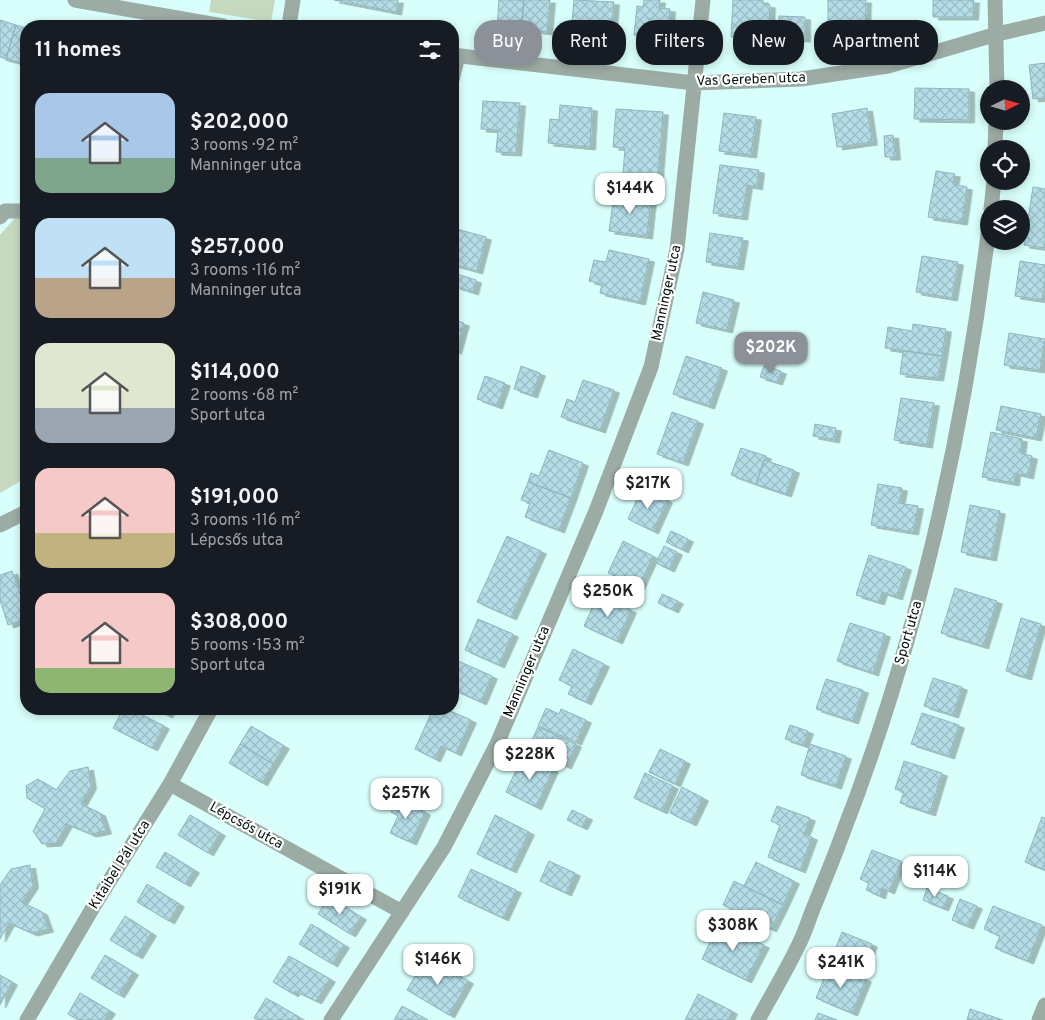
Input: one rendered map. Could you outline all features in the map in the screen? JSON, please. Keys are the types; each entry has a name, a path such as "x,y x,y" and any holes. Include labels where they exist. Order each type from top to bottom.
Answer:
{"street":[{"path":"75,0 188,20"},
{"path":"290,20 293,0"},
{"name":"Manninger utca","path":"331,1020 444,847 497,744 596,512 651,367 677,249 703,0"},
{"path":"995,0 997,80"},
{"name":"Vas Gereben utca","path":"459,56 694,83 801,79 888,66 997,34 1045,23"},
{"path":"0,217 5,211 20,211"},
{"name":"Sport utca","path":"758,1020 799,945 864,779 911,630 930,560 979,310 986,250"},
{"path":"0,526 20,515"},
{"name":"Kitaibel Pál utca","path":"27,1020 95,904 170,784 208,715"},
{"name":"Lépcsős utca","path":"170,784 402,912"},
{"path":"1039,1020 1045,1005"}],"green space":[{"path":"211,0 275,0 271,20 259,20 209,12"},
{"path":"20,218 20,481 0,493 0,235 14,219"}],"building":[{"path":"334,0 398,0 396,12"},
{"path":"499,0 524,0 522,20 498,20"},
{"path":"524,0 550,0 547,32 542,31 542,20 522,20"},
{"path":"574,0 614,2 612,20 572,20"},
{"path":"644,0 660,0 659,8 670,9 669,20 636,20 636,35 634,35 637,6 643,7"},
{"path":"733,0 763,0 763,4 770,5 769,20 733,20 733,37 731,37"},
{"path":"828,0 866,0 865,20 828,20"},
{"path":"933,0 974,0 973,17 933,17"},
{"path":"779,16 805,17 805,39 804,20 779,20"},
{"path":"0,20 16,25 6,59 0,57"},
{"path":"16,25 20,26 20,62 6,59"},
{"path":"1045,63 1045,98 1033,99 1029,65"},
{"path":"915,88 969,89 969,120 914,119"},
{"path":"483,101 520,103 516,153 496,152 498,130 481,129"},
{"path":"560,105 592,108 590,147 548,143 550,119 559,120"},
{"path":"867,108 872,142 837,147 832,114"},
{"path":"616,109 663,112 658,175 623,173 625,148 613,147"},
{"path":"724,113 756,117 751,155 719,151"},
{"path":"893,135 895,157 885,157 884,136"},
{"path":"720,165 759,170 757,187 747,185 742,217 713,213"},
{"path":"936,171 955,174 953,184 967,187 962,222 928,217"},
{"path":"1033,187 1045,189 1045,248 1030,246 1030,206"},
{"path":"614,195 651,199 647,236 609,231"},
{"path":"459,230 486,237 477,271 459,266"},
{"path":"710,233 743,238 738,267 706,262"},
{"path":"609,250 649,259 640,302 600,293 602,284 589,281 594,260 606,262"},
{"path":"922,256 958,262 952,298 916,292"},
{"path":"1020,261 1045,265 1042,300 1015,296"},
{"path":"459,275 476,280 473,292 459,288"},
{"path":"703,292 734,300 727,330 696,323"},
{"path":"459,321 464,323 459,340"},
{"path":"913,324 946,329 942,356 885,348 888,327 912,331"},
{"path":"1009,333 1045,339 1040,370 1004,365"},
{"path":"903,351 942,356 938,378 900,374"},
{"path":"686,356 722,368 709,406 673,394"},
{"path":"521,366 540,373 532,395 514,389"},
{"path":"764,366 781,371 777,382 760,377"},
{"path":"485,376 505,383 497,406 477,399"},
{"path":"583,380 614,390 600,430 561,417 567,399 575,402"},
{"path":"901,398 934,403 927,445 894,440"},
{"path":"1001,406 1041,414 1036,438 996,430"},
{"path":"672,412 698,421 683,463 657,454"},
{"path":"815,424 836,428 834,440 813,436"},
{"path":"991,432 1022,439 1020,453 1032,456 1028,476 1015,473 1014,483 982,477"},
{"path":"741,448 766,456 756,484 731,475"},
{"path":"549,450 583,463 571,498 528,482 531,473 539,476"},
{"path":"764,460 794,470 786,494 756,484"},
{"path":"528,482 571,498 559,530 525,517 530,503 521,500"},
{"path":"878,484 902,488 899,503 918,506 913,532 871,525"},
{"path":"642,488 667,500 653,531 628,519"},
{"path":"970,505 1000,511 991,558 961,552"},
{"path":"671,531 688,539 683,550 666,542"},
{"path":"507,536 541,551 511,617 477,602"},
{"path":"623,541 653,556 639,587 608,573"},
{"path":"664,546 677,552 669,569 656,563"},
{"path":"869,555 906,567 897,597 882,592 879,602 856,595"},
{"path":"12,571 20,594 20,621 8,625 0,600 0,575"},
{"path":"955,588 997,601 983,646 941,633"},
{"path":"662,594 678,601 673,610 658,603"},
{"path":"598,595 631,610 617,641 584,626"},
{"path":"1021,618 1041,624 1026,677 1006,671"},
{"path":"478,619 513,634 499,665 465,650"},
{"path":"850,623 885,634 873,673 837,661"},
{"path":"573,649 604,664 586,702 568,694 572,686 559,680"},
{"path":"459,661 492,676 481,702 459,692"},
{"path":"933,678 962,687 953,715 924,706"},
{"path":"826,679 863,690 853,721 816,709"},
{"path":"546,708 559,714 561,709 586,720 576,742 538,726"},
{"path":"922,713 959,725 949,756 911,744"},
{"path":"120,715 143,715 164,726 152,748 113,728"},
{"path":"430,715 459,715 471,720 456,753 441,746 435,759 415,749"},
{"path":"790,725 808,731 803,745 785,739"},
{"path":"251,726 284,746 273,764 240,744"},
{"path":"538,727 576,744 566,766 541,755 543,750 530,744"},
{"path":"240,744 273,764 262,783 229,763"},
{"path":"810,744 846,756 836,786 801,775"},
{"path":"660,749 685,761 675,784 649,772"},
{"path":"523,755 553,769 536,807 506,792"},
{"path":"904,761 942,773 930,813 900,803 904,792 895,789"},
{"path":"88,767 91,786 81,804 100,813 106,831 91,834 67,824 56,843 42,844 33,831 45,809 27,798 26,786 38,779 56,790 70,771"},
{"path":"645,773 673,786 662,811 634,798"},
{"path":"682,787 703,798 691,823 670,813"},
{"path":"398,799 425,812 411,842 390,833 398,816 391,812"},
{"path":"777,806 810,818 804,834 812,837 800,870 768,857 780,825 771,821"},
{"path":"572,810 587,817 582,827 567,820"},
{"path":"190,815 220,833 208,853 178,835"},
{"path":"495,815 529,832 511,870 477,854"},
{"path":"1042,817 1045,818 1045,870 1025,862"},
{"path":"872,850 901,861 889,891 882,888 880,896 866,890 869,883 860,879"},
{"path":"165,852 194,870 185,884 156,867"},
{"path":"549,861 575,873 566,893 540,881"},
{"path":"756,862 794,881 783,905 744,886"},
{"path":"30,865 33,885 22,902 42,912 48,929 32,933 9,923 0,939 0,885 11,869"},
{"path":"471,869 516,890 503,918 458,897"},
{"path":"734,881 783,905 771,929 723,905"},
{"path":"147,884 179,904 169,921 137,902"},
{"path":"927,888 948,896 943,908 923,900"},
{"path":"329,897 361,917 350,934 318,914"},
{"path":"960,899 977,906 968,926 952,920"},
{"path":"993,906 1042,925 1028,961 995,948 1000,936 984,929"},
{"path":"125,916 151,933 137,956 110,940"},
{"path":"311,924 344,945 332,964 299,944"},
{"path":"719,924 764,945 746,980 702,959"},
{"path":"842,932 872,944 861,973 831,960"},
{"path":"105,955 133,972 119,995 91,978"},
{"path":"289,956 330,979 316,1001 295,991 293,994 273,982"},
{"path":"426,957 468,981 449,1015 407,990"},
{"path":"830,964 866,979 852,1013 816,998"},
{"path":"0,975 12,982 0,1005"},
{"path":"80,993 110,1011 104,1020 78,1020 68,1014"},
{"path":"698,994 732,1011 728,1020 685,1020"},
{"path":"266,998 299,1017 297,1020 257,1020 254,1018"},
{"path":"402,1006 428,1020 394,1020"},
{"path":"970,1009 1003,1020 967,1020"},
{"path":"818,1013 837,1020 815,1020"}]}
